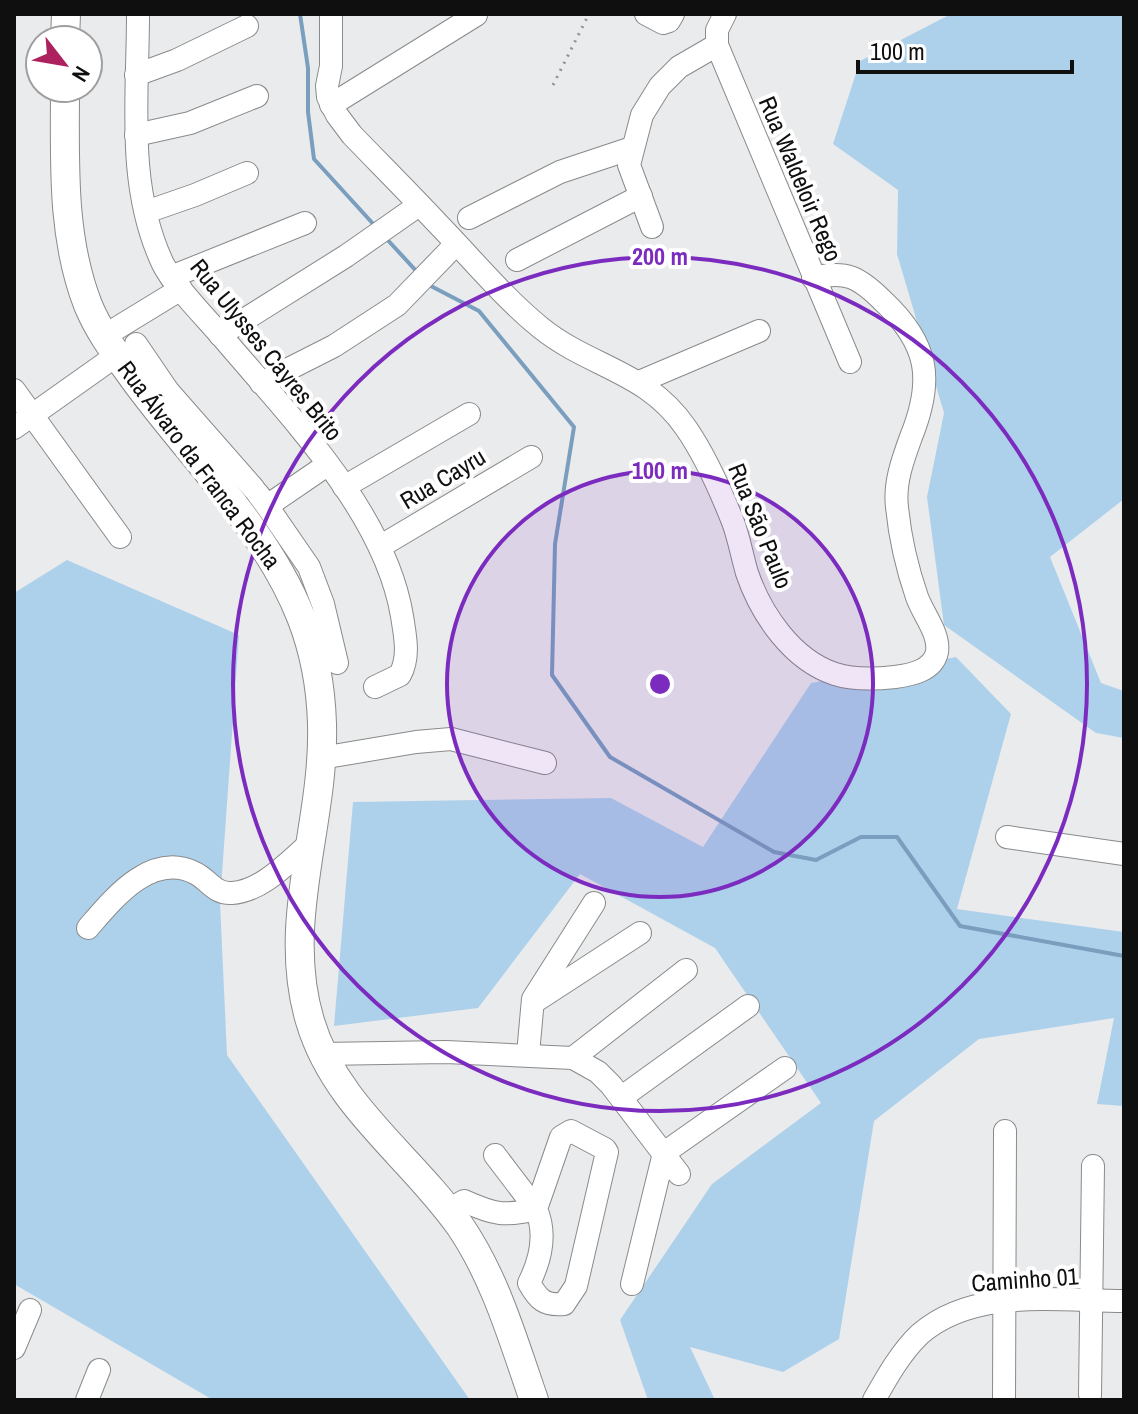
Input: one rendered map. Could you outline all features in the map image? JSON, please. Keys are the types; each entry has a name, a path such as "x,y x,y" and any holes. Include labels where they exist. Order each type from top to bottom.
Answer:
{"main road":[{"name":"Rua Álvaro da Franca Rocha","path":"65,104 67,211 72,249 88,306 119,345 170,428 255,500 271,555 306,628 322,724 321,758 300,911 300,961 303,998 322,1054 351,1100 459,1224 493,1285 534,1400"}],"street":[{"name":"Rua Ulysses Cayres Brito","path":"138,14 136,135 148,228 176,283 327,465 381,546 398,598 406,657 400,675 375,687"},
{"path":"331,14 331,66 327,86 331,105 476,15"},
{"path":"646,14 660,22 671,17"},
{"path":"652,227 629,165 642,115 660,86 679,67 717,45 719,21 725,14"},
{"path":"136,75 177,60 247,26"},
{"name":"Rua Waldeloir Rego","path":"717,45 850,362"},
{"path":"136,135 190,123 257,96"},
{"name":"Rua São Paulo","path":"331,105 352,135 504,294 559,342 639,382 669,407 695,442 717,482 748,575 780,634 815,663 836,674 875,678 919,672 936,656 937,645 918,601 905,557 896,502 903,459 924,403 926,375 923,362 908,329 870,290 847,275 836,273 813,278"},
{"path":"469,218 560,172 632,148"},
{"path":"146,212 247,173"},
{"path":"517,260 641,196"},
{"path":"220,335 419,205"},
{"path":"23,422 119,345 176,283 305,223"},
{"path":"261,383 365,327 397,305 456,244"},
{"path":"639,382 759,331"},
{"path":"14,390 23,422 120,537"},
{"path":"344,487 469,414"},
{"name":"Rua Cayru","path":"381,546 531,457"},
{"path":"327,465 255,500 309,567 323,604 337,663"},
{"path":"321,758 451,739 545,763"},
{"path":"1007,837 1124,854"},
{"path":"88,928 125,889 153,871 170,868 193,871 219,892 231,893 247,890 271,877 309,844"},
{"path":"528,1054 532,1003 547,974 594,903"},
{"path":"532,1003 640,933"},
{"path":"573,1058 686,970"},
{"path":"622,1097 748,1006"},
{"path":"322,1054 528,1054 573,1058 598,1072 622,1097 679,1174"},
{"path":"632,1284 664,1153 785,1068"},
{"path":"495,1155 536,1209 541,1225 538,1263 529,1283 537,1298 552,1305 564,1304 576,1286 607,1152 605,1149 571,1131 561,1137 536,1209"},
{"path":"1004,1400 1005,1131"},
{"path":"1090,1395 1093,1166"},
{"path":"447,1211 464,1201 490,1213 512,1215 536,1209"},
{"name":"Caminho 01","path":"874,1400 907,1349 929,1327 958,1312 978,1305 1005,1302 1124,1301"},
{"path":"14,1348 30,1310"},
{"path":"87,1400 99,1370"}],"path":[{"path":"553,85 589,14"}],"shaded area":[{"path":"951,14 1124,14 1124,499 1050,557 1101,683 1124,691 1124,738 1096,733 944,625 927,497 944,413 897,254 898,190 833,144 860,61"},
{"path":"67,560 239,635 220,902 227,1055 470,1400 213,1400 14,1284 14,593"},
{"path":"956,657 1011,714 957,909 1124,932 1124,1106 1097,1104 1114,1018 979,1039 874,1121 839,1339 783,1372 690,1347 715,1400 648,1400 620,1320 712,1184 821,1103 715,948 580,874 478,1008 334,1026 353,802 611,798 703,847 811,683"}],"waterway":[{"path":"300,14 308,68 308,112 314,159 376,227"},
{"path":"384,236 419,274"},
{"path":"427,284 479,311 574,427 555,544 552,675 610,757 774,852 816,860 861,837 897,837 960,926 1124,956"}]}
